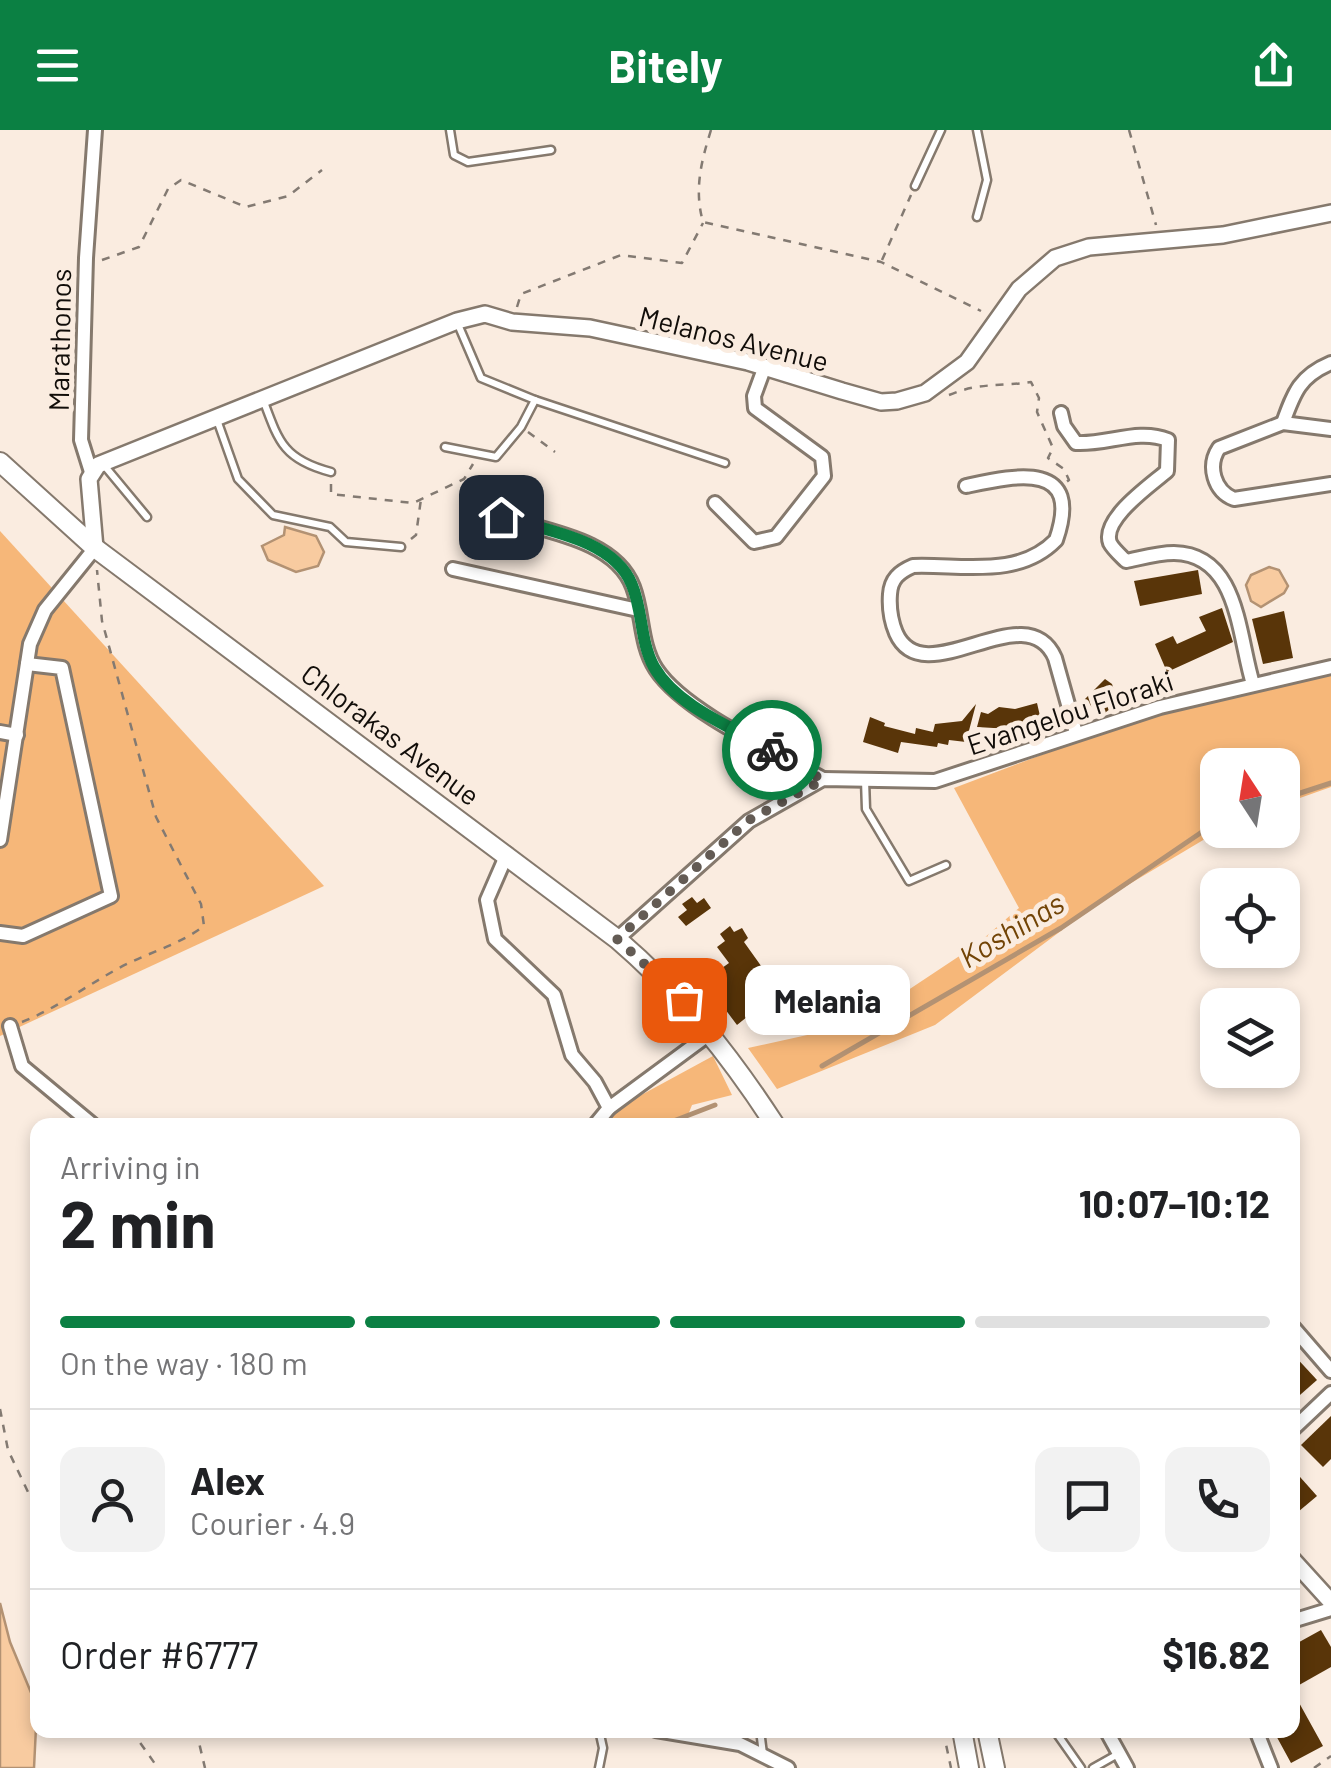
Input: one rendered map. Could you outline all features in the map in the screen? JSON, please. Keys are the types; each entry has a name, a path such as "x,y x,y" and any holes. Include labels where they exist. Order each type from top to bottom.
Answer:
{"main road":[{"name":"Chlorakas Avenue","path":"0,462 95,548 617,939 670,986 712,1032 771,1118"},
{"path":"964,1738 970,1768"},
{"path":"989,1738 995,1768"}],"street":[{"name":"Marathonos","path":"95,130 86,258 82,440 97,467 95,548"},
{"name":"Melanos Avenue","path":"97,467 262,396 457,321 485,314 512,322 565,324 765,366 881,402 911,398 967,362 1019,289 1055,258 1090,247 1263,228 1331,213"},
{"path":"1284,423 1297,385 1331,362"},
{"path":"715,503 754,542 765,541 776,538 824,476 822,457 815,450 755,408 754,396 765,366"},
{"path":"1061,414 1076,443 1154,434 1168,440 1167,471 1119,512 1109,532 1110,545 1126,560 1174,553 1206,560 1218,570 1230,593 1253,684"},
{"path":"1331,429 1284,423 1219,448 1212,461 1221,490 1234,500 1331,484"},
{"path":"966,486 1027,474 1042,478 1056,491 1062,517 1056,540 1035,558 986,567 912,566 894,578 889,600 898,637 904,646 921,655 1014,636 1037,638 1051,649 1055,658 1076,733"},
{"path":"501,517 595,547 622,567 633,587 654,668 688,702 823,780"},
{"path":"0,840 30,644 45,610 95,548"},
{"path":"453,569 638,610"},
{"path":"0,932 23,936 112,896 62,668 27,664"},
{"name":"Evangelou Floraki","path":"823,780 914,782 948,778 1076,733 1253,684 1331,667"},
{"path":"0,732 16,734"},
{"path":"617,939 749,820 823,780"},
{"path":"507,854 487,900 495,939 554,995 572,1055 595,1082 609,1108"},
{"path":"10,1026 22,1066 85,1118"},
{"path":"601,1118 712,1032"},
{"path":"1300,1335 1331,1371"},
{"path":"1300,1422 1331,1393"},
{"path":"1300,1569 1331,1605 1300,1619"},
{"path":"704,1738 740,1744 788,1768"},
{"path":"1111,1738 1127,1768"},
{"path":"1259,1738 1271,1768"}],"lane":[{"path":"450,130 454,154 468,162 551,150"},
{"path":"915,186 941,130"},
{"path":"976,130 986,180 977,217"},
{"path":"457,321 481,378 535,400 726,463"},
{"path":"262,396 280,446 300,462 331,472"},
{"path":"445,446 496,457 521,428 535,400"},
{"path":"216,416 238,479 273,515 330,528 346,542 400,547"},
{"path":"97,467 147,517"},
{"path":"864,780 866,809 910,882 946,865"},
{"path":"599,1768 601,1738"},
{"path":"761,1738 763,1756"},
{"path":"1059,1738 1081,1768"},
{"path":"1092,1768 1119,1753"}],"path":[{"path":"512,322 521,294 621,255 682,263 704,222 697,201 700,168 711,130"},
{"path":"1129,130 1160,240"},
{"path":"86,258 108,260 139,247 168,188 181,180 246,206 288,196 322,170"},
{"path":"881,262 915,186"},
{"path":"704,222 881,262 998,320"},
{"path":"942,380 948,395 978,383 998,386 1030,382 1039,398 1037,412 1052,448 1048,458 1064,469 1068,480 1056,491"},
{"path":"521,428 555,452"},
{"path":"331,472 331,494 414,504 464,479 480,454"},
{"path":"400,547 416,535 422,498"},
{"path":"10,1026 52,1010 120,968 190,937 204,926 201,904 156,817 102,621 95,548"},
{"path":"0,1409 8,1450 30,1495"},
{"path":"137,1738 158,1768"},
{"path":"198,1738 205,1768"},
{"path":"945,1738 951,1768"},
{"path":"1314,1768 1331,1756"}],"shaded area":[{"path":"285,527 316,536 324,552 318,566 296,572 268,560 262,546 284,535"},
{"path":"0,531 324,886 0,1036"},
{"path":"1269,567 1279,570 1288,586 1284,593 1261,607 1251,601 1246,585 1251,575"},
{"path":"1331,674 1331,787 1300,798 1300,748 1200,748 1200,842 1101,901 935,1025 777,1089 748,1048 857,1024 976,945 1019,908 954,788 1160,710"},
{"path":"713,1056 732,1095 692,1105 687,1118 599,1118"},
{"path":"0,1603 10,1642 30,1690 30,1738 35,1738 34,1768 0,1768"}],"building":[{"path":"1198,570 1202,594 1140,606 1134,581"},
{"path":"1222,608 1233,642 1167,672 1155,644 1173,636 1177,644 1206,631 1199,617"},
{"path":"1284,611 1293,658 1263,664 1252,619"},
{"path":"1105,679 1112,684 1118,703 1102,715 1084,700"},
{"path":"1037,703 1040,716 1062,729 1054,731 1030,724 1028,729 1012,724 1010,729 977,727 981,712 988,714 999,707 1015,709"},
{"path":"976,704 966,742 949,740 948,745 938,743 937,747 901,742 898,753 863,742 870,717 885,723 884,726 915,734 916,728 933,732 935,724 962,721"},
{"path":"692,897 697,903 704,898 711,908 686,926 678,917 687,910 682,904"},
{"path":"730,926 734,932 742,928 748,938 744,942 779,991 737,1025 704,981 729,963 717,947 725,941 720,934"},
{"path":"1300,1362 1317,1380 1300,1395"},
{"path":"1331,1416 1331,1459 1323,1467 1301,1445"},
{"path":"1300,1477 1317,1496 1300,1510"},
{"path":"1321,1630 1331,1647 1331,1667 1300,1684 1300,1642"},
{"path":"1300,1704 1323,1746 1291,1763 1277,1738 1300,1738"}],"waterway":[{"name":"Koshinas","path":"1300,793 1331,783"},
{"name":"Koshinas","path":"822,1066 1061,928 1200,833"},
{"name":"Koshinas","path":"681,1118 715,1105"}],"way so far":[{"path":"684,1000 617,939 749,820 774,803 823,780 772,750"}],"place":[{"name":"Melania","path":"684,1000"}],"route":[{"path":"501,517 595,547 622,567 633,587 654,668 688,702 772,750"}]}
